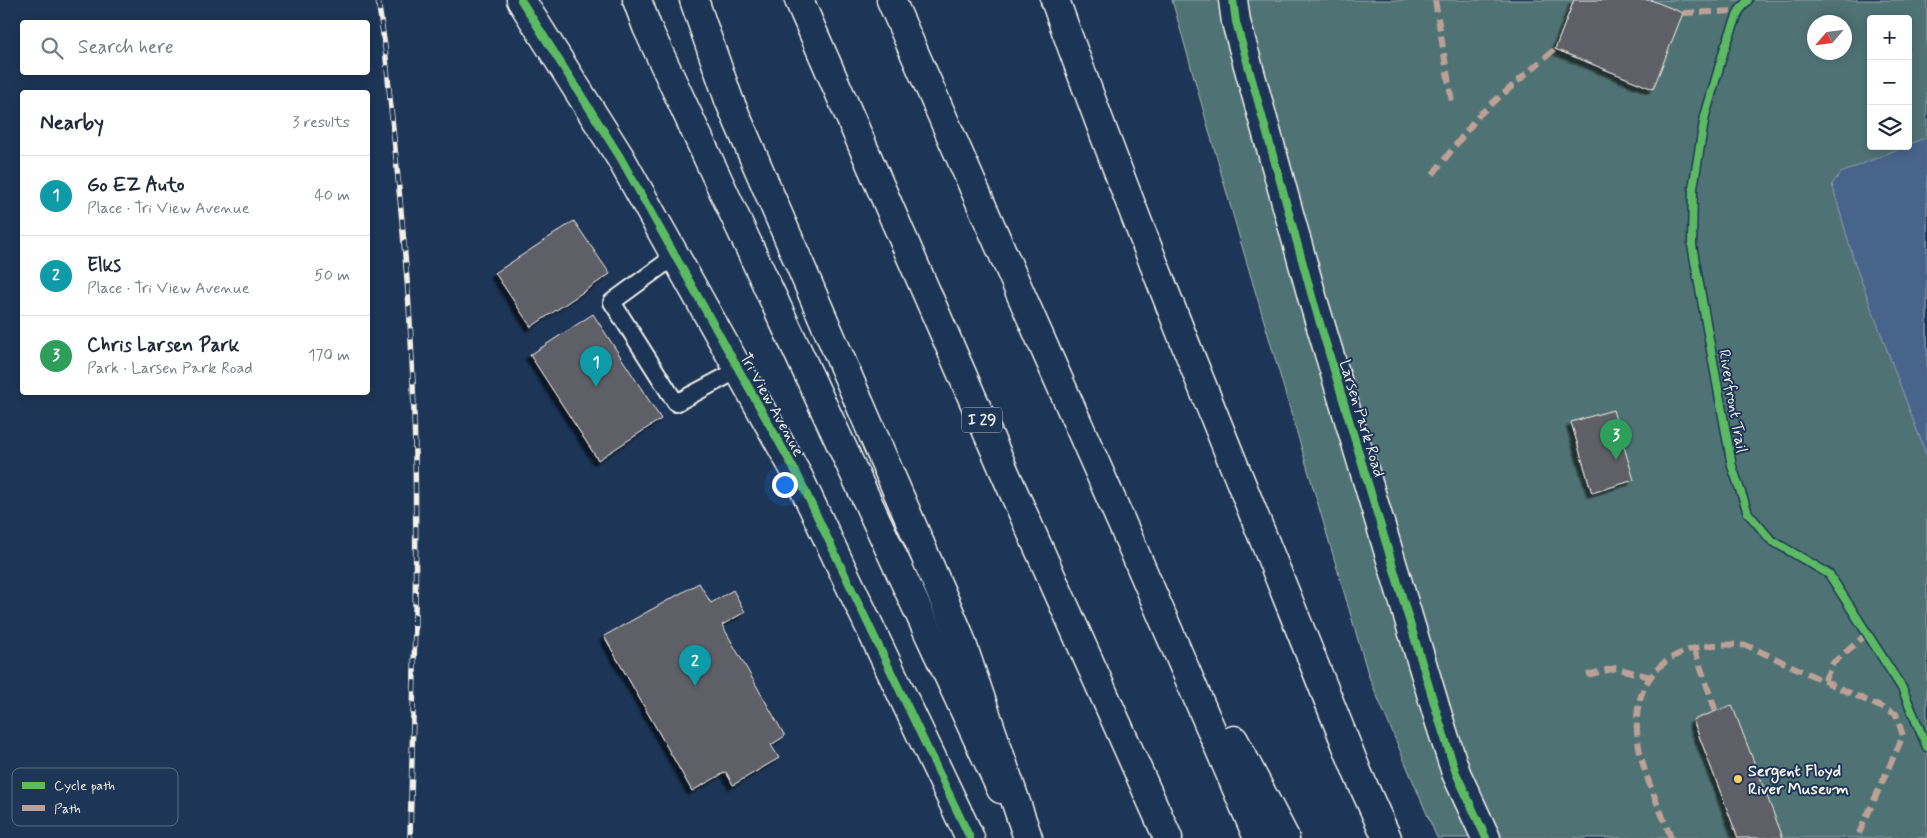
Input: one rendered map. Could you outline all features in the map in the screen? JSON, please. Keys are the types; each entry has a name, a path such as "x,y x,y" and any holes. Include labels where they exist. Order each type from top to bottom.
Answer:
{"main road":[{"name":"Tri View Avenue","path":"521,0 620,158 798,476 970,838"},
{"path":"638,0 660,54 1024,838"},
{"path":"694,0 729,100 958,632 1028,838"},
{"name":"I 29","path":"799,0 1009,482 1168,838"},
{"path":"891,0 1132,544 1258,838"},
{"path":"1055,0 1090,98 1162,280 1351,755 1387,838"},
{"name":"Larsen Park Road","path":"1233,0 1236,22 1313,300 1437,714 1456,773 1486,838"},
{"path":"1132,544 1285,838"}],"lane":[{"path":"675,256 612,302 676,403 738,370"}],"green space":[{"path":"1172,0 1927,0 1927,838 1437,838 1369,677 1241,243"}],"water":[{"path":"1927,137 1927,457 1855,264 1832,184 1841,173 1896,150 1912,150 1912,143"}],"building":[{"path":"1574,0 1651,0 1683,13 1653,89 1555,49"},
{"path":"574,221 610,274 531,327 495,273"},
{"path":"593,314 661,419 598,460 530,355"},
{"path":"1613,410 1634,480 1592,493 1571,422"},
{"path":"699,583 711,603 733,590 745,612 722,625 785,736 771,745 779,758 733,785 726,772 692,791 604,636"},
{"name":"Sergent Floyd River Museum","path":"1732,705 1783,838 1738,838 1693,720"}],"railway":[{"path":"378,0 385,47 403,230 414,402 416,527 410,838"}],"marked path":[{"path":"1435,0 1452,102"},
{"path":"1683,13 1739,11 1739,7"},
{"path":"1433,174 1480,114 1555,49"},
{"path":"1824,681 1833,663 1868,633"},
{"path":"1671,838 1650,785 1640,752 1637,725 1639,701 1647,682 1660,666 1677,655 1698,647 1722,644 1748,646 1896,714 1903,736 1857,838"},
{"path":"1694,648 1716,712"},
{"path":"1587,675 1616,668 1650,677"}],"cycle path":[{"path":"521,0 620,157 798,476 970,838"},
{"path":"1233,0 1236,22 1313,300 1440,723 1456,773 1486,838"},
{"name":"Riverfront Trail","path":"1748,0 1739,11 1725,47 1705,116 1693,188 1692,245 1732,466 1748,513 1771,540 1829,574 1902,688 1927,747"}],"place":[{"name":"Go EZ Auto","path":"596,387"},
{"name":"Chris Larsen Park","path":"1616,460"},
{"name":"Elks","path":"695,686"},
{"name":"Sergent Floyd River Museum","path":"1738,779"}]}
